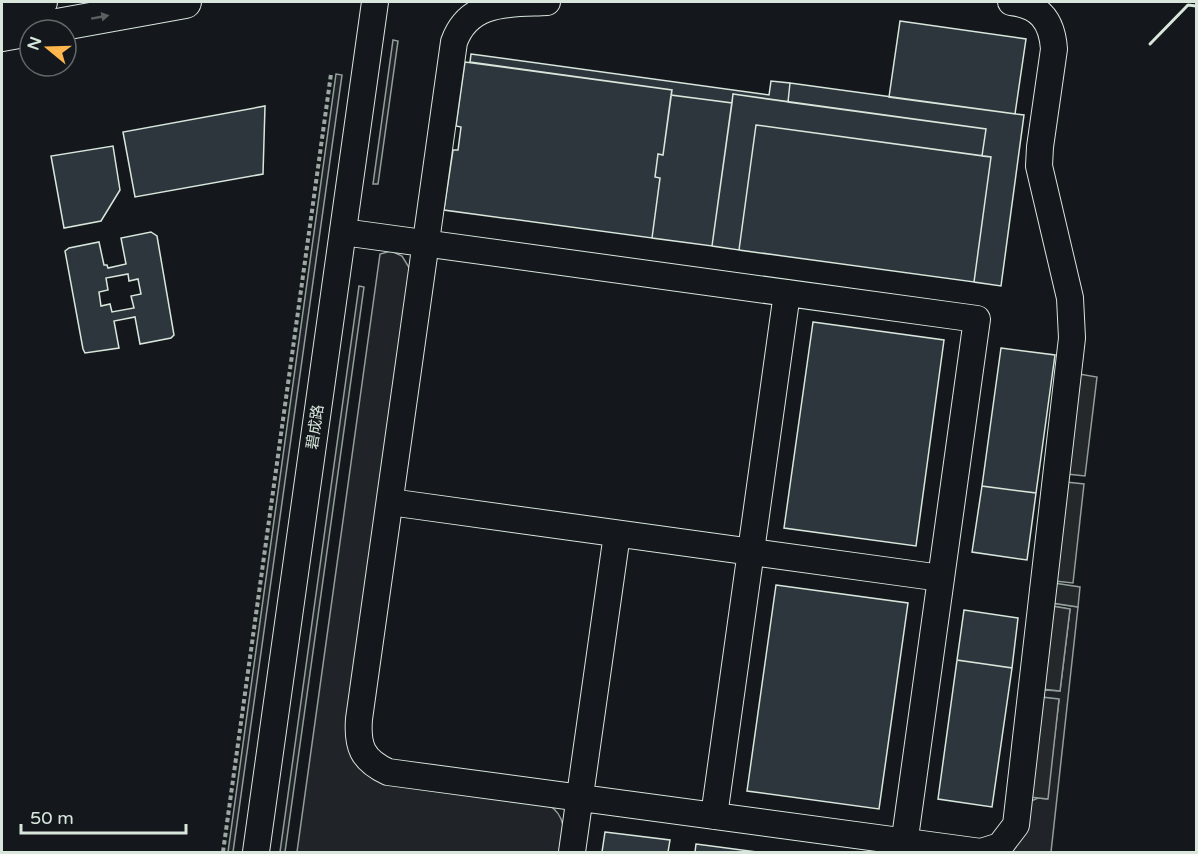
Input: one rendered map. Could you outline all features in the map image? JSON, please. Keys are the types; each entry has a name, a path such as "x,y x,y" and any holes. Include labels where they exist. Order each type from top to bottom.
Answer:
{"main road":[{"path":"2,8 41,2"},
{"path":"2,34 185,2"}],"street":[{"name":"碧成路","path":"256,852 375,2"},
{"path":"547,2 489,7 476,11 458,30 454,42 359,719 359,744 364,754 370,762 388,772 714,816 904,847 981,852 1000,846 1016,825 1072,338 1070,298 1040,166 1040,147 1054,49 1053,37 1048,23 1038,12 1028,5 1011,2"},
{"path":"342,232 977,319 904,847"},
{"path":"714,816 787,293"},
{"path":"390,502 941,578"},
{"path":"572,852 617,534"}],"path":[{"path":"223,852 331,74"}],"shaded area":[{"path":"393,40 398,41 378,184 373,184"},
{"path":"336,74 342,75 233,852 228,852"},
{"path":"391,251 402,256 410,269 354,755 549,805 562,820 564,832 562,852 297,852 380,254"},
{"path":"359,286 364,287 285,852 280,852"},
{"path":"1079,374 1097,377 1085,476 1067,474"},
{"path":"1066,482 1084,484 1073,583 1055,581"},
{"path":"1054,583 1080,587 1078,607 1052,603"},
{"path":"1052,603 1078,607 1051,852 1006,852 1031,801 1038,798 1047,799 1059,700 1043,697 1044,690 1060,691 1070,609 1052,606"},
{"path":"1052,606 1070,609 1060,691 1042,689"},
{"path":"1041,697 1059,699 1048,799 1029,797"}],"building":[{"path":"900,21 1026,39 1015,114 889,97"},
{"path":"471,54 769,95 771,81 790,83 788,102 733,94 732,103 671,95 672,90 470,62"},
{"path":"465,62 672,90 663,155 658,154 655,177 660,178 652,238 444,210 453,150 458,150 461,127 456,126"},
{"path":"790,83 1024,115 1001,286 974,282 991,157 982,156 986,129 788,102"},
{"path":"733,94 986,129 982,156 756,125 739,250 712,246"},
{"path":"671,95 732,103 712,246 652,238 660,178 655,177 658,154 663,155"},
{"path":"265,106 263,174 135,197 123,132"},
{"path":"756,125 991,157 974,282 739,250"},
{"path":"113,146 120,190 101,221 64,228 51,156"},
{"path":"151,232 157,236 174,335 171,338 140,344 135,317 114,321 119,348 85,353 65,251 69,248 99,242 104,265 108,268 126,264 121,238","holes":["128,274 129,281 138,279 141,294 131,296 134,308 112,312 110,304 101,306 99,292 108,290 106,278"]},
{"path":"813,322 944,340 916,546 784,528"},
{"path":"1001,348 1055,355 1036,493 982,486"},
{"path":"982,486 1036,493 1027,560 972,552"},
{"path":"776,585 908,603 879,809 747,791"},
{"path":"964,610 1018,618 1012,668 957,660"},
{"path":"957,660 1012,668 992,807 938,799"},
{"path":"605,832 670,840 668,852 602,852"},
{"path":"696,844 757,852 695,852"}],"wall":[{"path":"1150,44 1188,5 1196,6"}]}
